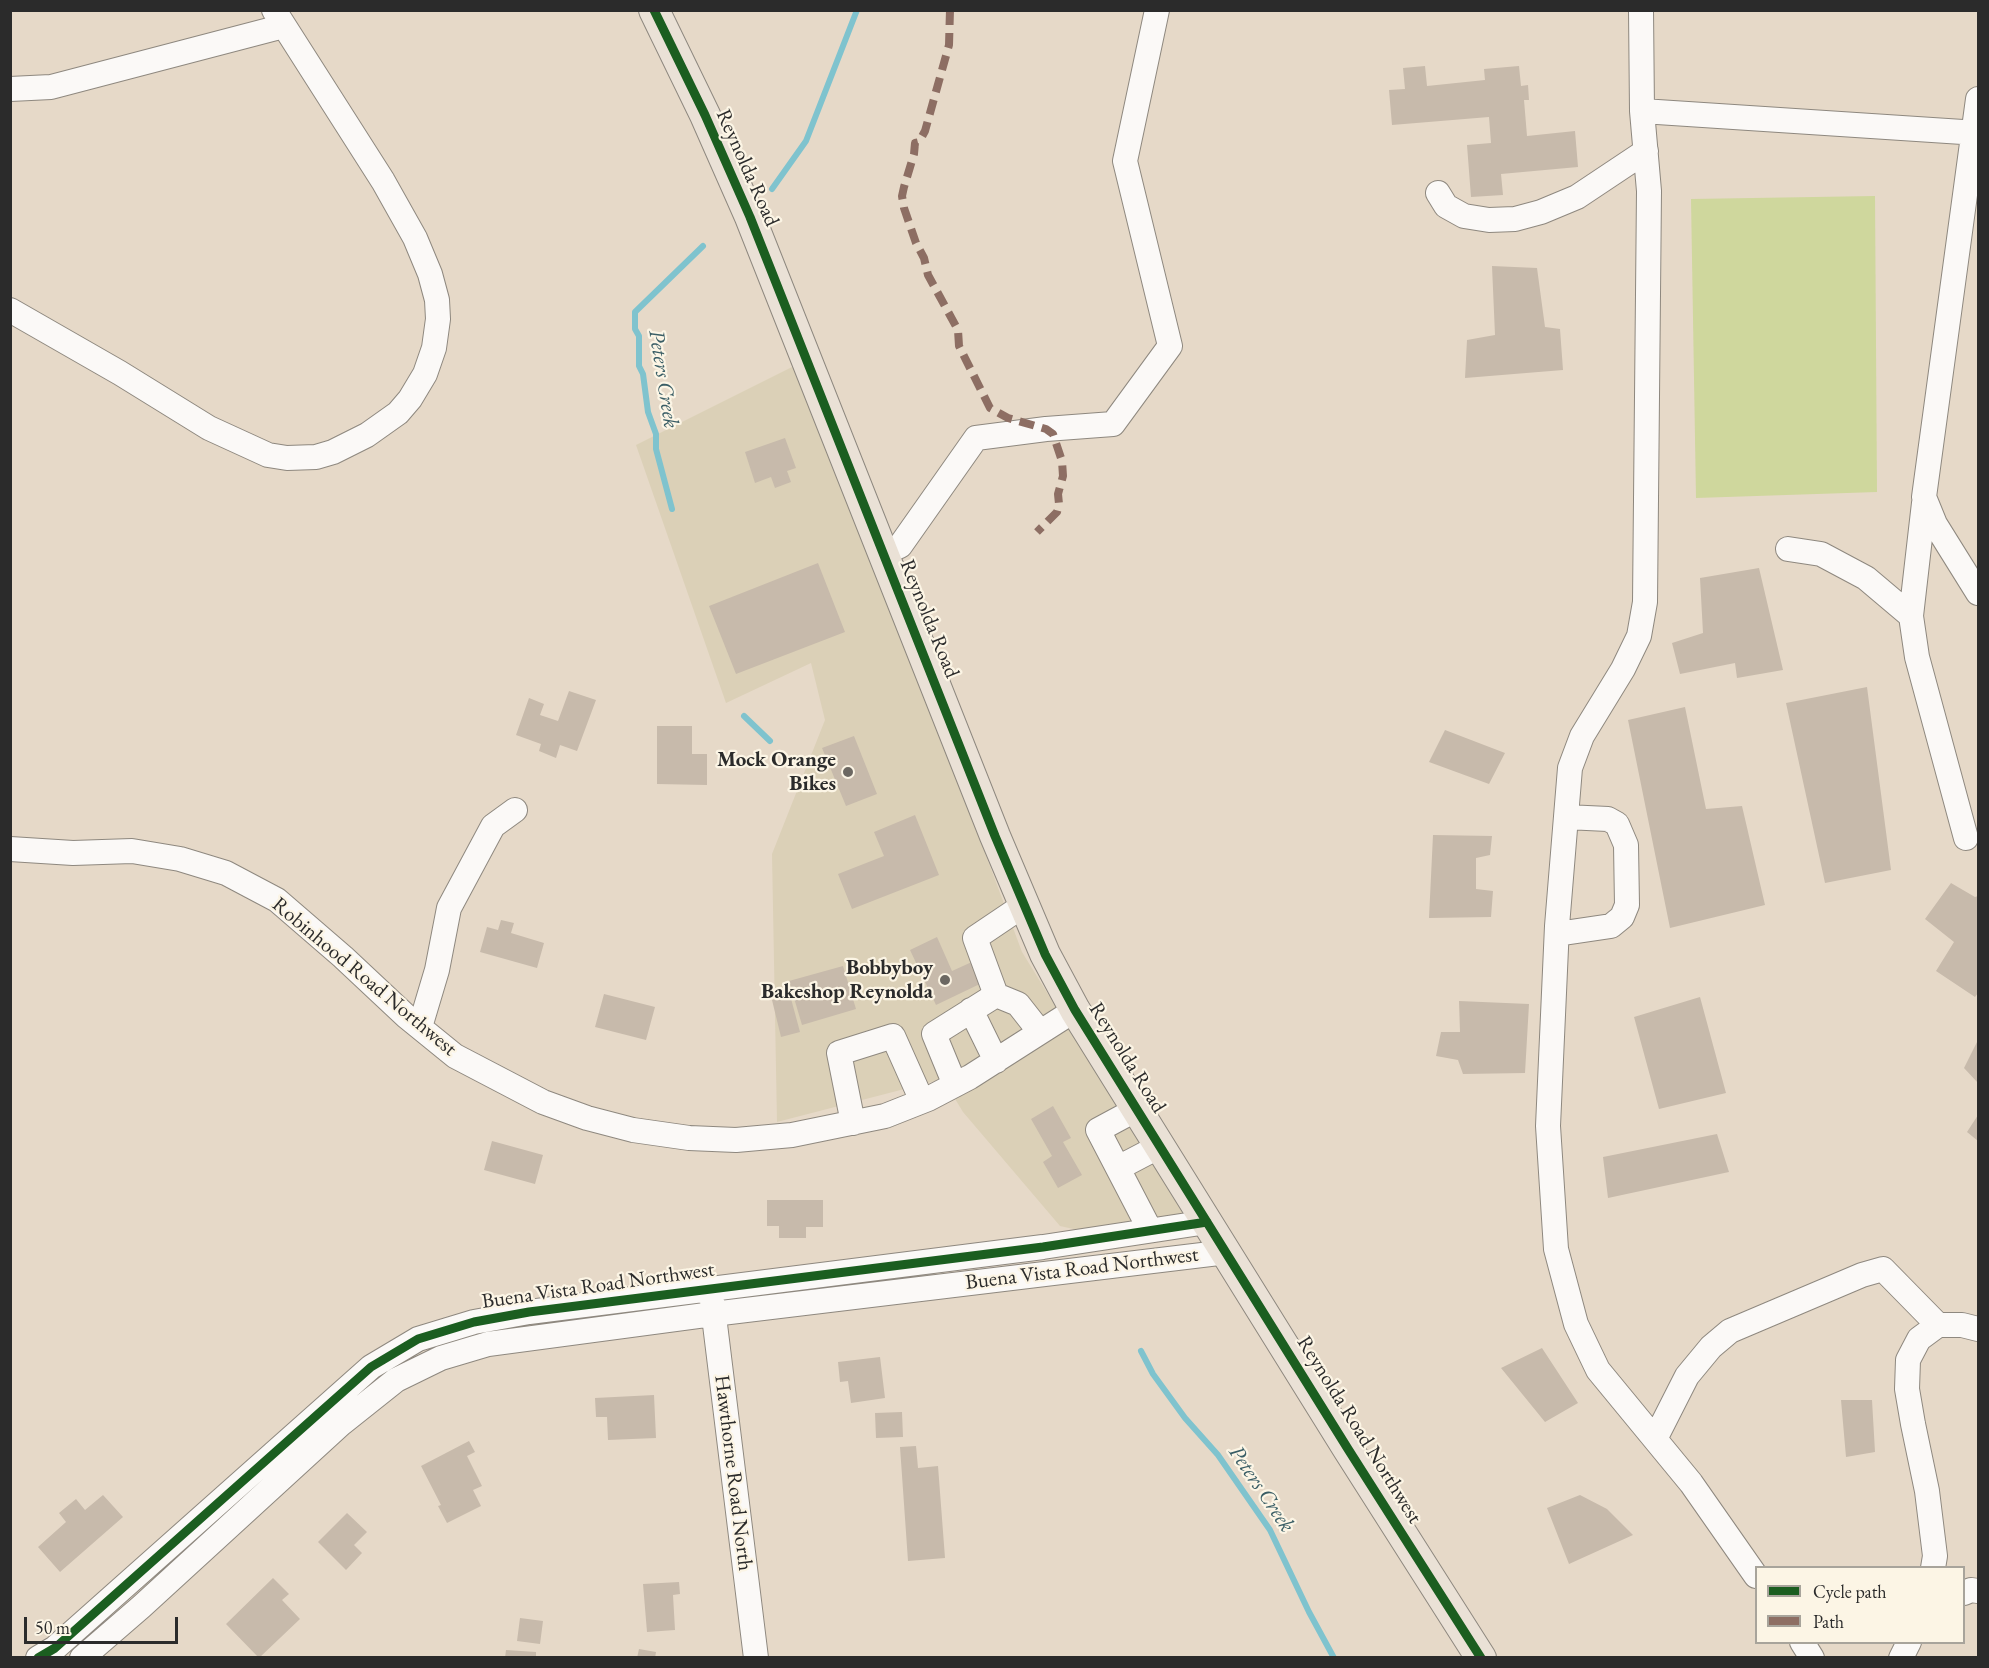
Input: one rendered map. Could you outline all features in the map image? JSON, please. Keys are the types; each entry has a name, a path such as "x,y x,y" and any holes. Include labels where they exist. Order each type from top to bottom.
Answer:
{"main road":[{"name":"Reynolda Road","path":"654,10 705,115 750,217 1045,954 1075,1010 1207,1222"},
{"name":"Reynolda Road Northwest","path":"1207,1222 1481,1658"}],"street":[{"path":"883,553 900,546 976,438 1046,429 1113,424 1170,346 1125,161 1157,10"},
{"path":"1641,10 1642,111 1649,191 1645,602 1639,636 1623,669 1582,736 1570,768 1557,934 1548,1126 1556,1249 1576,1324 1598,1370 1691,1483 1755,1575"},
{"path":"10,89 51,87 279,18 383,181 415,238 430,273 437,300 438,319 434,348 425,374 410,399 398,413 367,435 333,452 316,457 287,458 250,449 209,428 120,373 10,310"},
{"path":"1966,838 1917,657 1911,615 1924,497 1976,133 1978,99"},
{"path":"1642,111 1976,133"},
{"path":"1438,193 1446,206 1464,216 1489,220 1515,219 1541,212 1577,197 1646,151"},
{"path":"1924,497 1935,524 1978,592"},
{"path":"1788,549 1821,554 1866,578 1911,615"},
{"path":"420,1027 437,970 449,908 493,826 515,810"},
{"path":"1557,934 1611,926 1622,917 1627,905 1626,845 1617,824 1608,819 1566,817"},
{"name":"Robinhood Road Northwest","path":"10,849 74,853 132,851 180,860 226,873 277,900 455,1056 543,1102 587,1119 633,1130 689,1138 736,1140 792,1136 885,1116 955,1085 1075,1010"},
{"path":"1024,905 975,938 996,994 1018,1004 1040,1032"},
{"path":"955,1085 934,1034 996,994"},
{"path":"971,1010 996,1061"},
{"path":"853,1124 839,1053 894,1036 922,1101"},
{"path":"1137,1109 1098,1130 1150,1230"},
{"path":"1118,1168 1160,1146"},
{"name":"Buena Vista Road Northwest","path":"38,1658 55,1648 371,1367 418,1339 474,1322 1207,1222"},
{"name":"Buena Vista Road Northwest","path":"82,1658 342,1423 396,1380 441,1358 488,1344 713,1314 1227,1252"},
{"path":"1655,1439 1687,1376 1711,1347 1730,1331 1862,1275 1883,1269 1938,1325"},
{"name":"Hawthorne Road North","path":"710,1289 756,1658"},
{"path":"1933,1566 1935,1556 1927,1491 1912,1424 1907,1389 1908,1359 1919,1339 1938,1325 1962,1325 1978,1329"},
{"path":"1803,1644 1812,1658"},
{"path":"1901,1658 1908,1644"}],"shaded area":[{"path":"802,362 1022,952 1191,1226 1141,1244 1060,1226 963,1112 943,1079 777,1122 772,854 825,720 811,663 726,703 636,445"}],"green space":[{"path":"1875,196 1877,492 1696,498 1691,199"}],"building":[{"path":"1425,66 1427,86 1485,80 1484,69 1519,66 1521,86 1528,85 1529,100 1524,100 1527,136 1575,131 1578,167 1501,174 1503,195 1471,197 1467,145 1491,143 1489,117 1392,125 1389,90 1405,89 1403,68"},
{"path":"1492,266 1537,268 1545,327 1560,329 1563,370 1465,378 1467,340 1495,335"},
{"path":"785,438 796,468 787,471 791,482 775,488 771,477 755,483 745,452"},
{"path":"818,563 845,632 736,674 709,606"},
{"path":"1759,568 1783,670 1737,678 1735,663 1680,674 1672,643 1703,633 1700,578"},
{"path":"1867,687 1891,870 1825,883 1786,703"},
{"path":"569,691 596,700 577,751 560,745 556,758 539,751 541,744 516,735 529,698 544,704 540,715 558,721"},
{"path":"1685,707 1706,809 1742,806 1765,905 1670,928 1628,720"},
{"path":"657,726 692,726 692,754 707,754 707,785 657,784"},
{"path":"1445,730 1505,753 1489,784 1429,762"},
{"path":"854,736 877,794 846,806 822,748"},
{"path":"915,815 939,875 852,909 838,874 884,856 874,832"},
{"path":"1433,835 1492,836 1490,855 1476,858 1476,889 1493,891 1491,917 1429,918"},
{"path":"1951,883 1975,897 1978,896 1978,993 1975,997 1936,971 1954,942 1925,919"},
{"path":"501,920 514,923 511,933 544,943 537,968 480,952 487,927 498,930"},
{"path":"937,937 952,971 974,961 984,982 936,1005 910,950"},
{"path":"843,966 856,1009 802,1025 789,981"},
{"path":"604,994 655,1007 646,1040 595,1027"},
{"path":"790,995 800,1032 781,1037 772,1000"},
{"path":"1700,997 1726,1093 1659,1109 1634,1017"},
{"path":"1459,1001 1529,1004 1525,1073 1463,1074 1458,1060 1436,1056 1441,1032 1460,1032"},
{"path":"1978,1040 1978,1083 1964,1068"},
{"path":"1053,1106 1071,1138 1063,1142 1082,1175 1058,1188 1043,1162 1052,1156 1031,1119"},
{"path":"1978,1115 1978,1141 1967,1132"},
{"path":"1717,1134 1729,1172 1608,1198 1603,1157"},
{"path":"492,1141 543,1155 535,1184 484,1170"},
{"path":"767,1200 823,1200 823,1227 806,1227 806,1238 779,1238 779,1226 767,1226"},
{"path":"1542,1348 1578,1403 1545,1422 1501,1368"},
{"path":"880,1357 885,1398 851,1403 848,1381 840,1382 838,1362"},
{"path":"654,1395 656,1438 608,1440 607,1417 596,1417 595,1398"},
{"path":"1841,1400 1872,1400 1875,1452 1846,1457"},
{"path":"902,1412 903,1437 876,1438 875,1413"},
{"path":"469,1441 475,1452 467,1456 482,1486 473,1490 481,1506 447,1523 438,1506 441,1505 421,1466"},
{"path":"916,1446 918,1468 938,1466 945,1558 908,1561 900,1447"},
{"path":"103,1495 123,1517 60,1572 38,1547 66,1522 59,1513 76,1499 85,1510"},
{"path":"1580,1495 1607,1509 1633,1535 1569,1564 1547,1508"},
{"path":"347,1513 367,1532 354,1545 362,1553 346,1570 318,1542"},
{"path":"273,1578 289,1594 282,1600 300,1619 259,1658 226,1624"},
{"path":"679,1582 680,1594 673,1595 675,1630 647,1632 643,1584"},
{"path":"520,1618 543,1621 540,1644 517,1641"},
{"path":"639,1649 656,1652 655,1658 637,1658"},
{"path":"506,1650 536,1652 536,1658 505,1658"}],"waterway":[{"name":"Peters Creek","path":"772,189 806,141 857,10"},
{"name":"Peters Creek","path":"672,509 656,449 656,434 648,412 643,374 639,366 639,336 635,329 635,312 703,246"},
{"name":"Peters Creek","path":"744,716 770,741"},
{"name":"Peters Creek","path":"1141,1351 1153,1374 1185,1418 1218,1455 1270,1530 1334,1658"}],"marked path":[{"path":"950,10 949,45 925,131 919,142 915,143 902,196 904,208 916,243 924,258 928,275 958,330 959,346 990,408 1008,418 1046,429 1053,434 1062,461 1063,476 1058,494 1059,504 1057,512 1037,532"}],"cycle path":[{"path":"654,10 705,115 750,217 995,836 1045,954 1075,1010 1481,1658"},
{"path":"38,1658 55,1648 371,1367 418,1339 474,1322 529,1312 1043,1247 1207,1222"}],"place":[{"name":"Mock Orange Bikes","path":"848,772"},
{"name":"Bobbyboy Bakeshop Reynolda","path":"945,980"}]}
